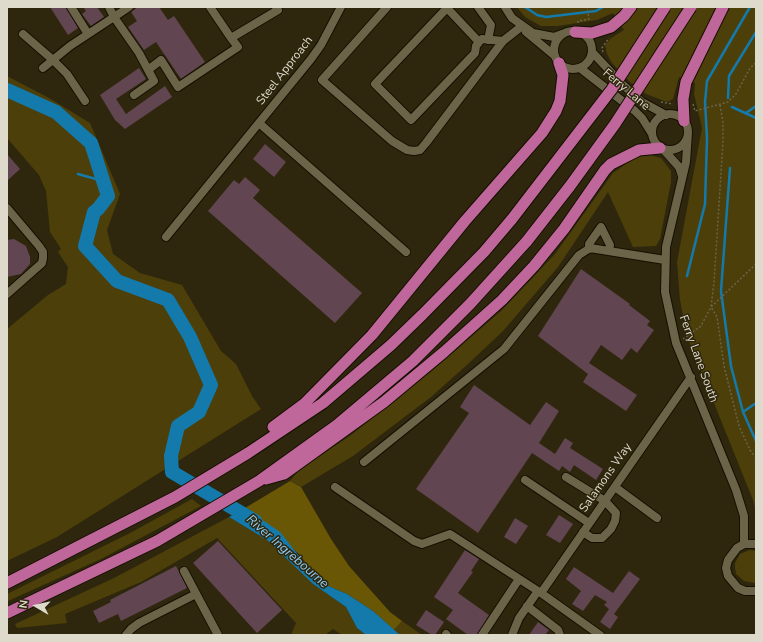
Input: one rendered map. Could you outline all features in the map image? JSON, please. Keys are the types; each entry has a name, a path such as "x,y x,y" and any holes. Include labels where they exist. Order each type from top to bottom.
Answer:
{"highway":[{"path":"577,28 592,33 611,27 624,16 631,7"},
{"path":"7,583 175,497 232,463 322,403 391,345 459,277 512,219 612,89 665,7"},
{"path":"7,612 113,564 201,516 255,484 337,425 413,361 470,304 527,241 615,124 691,7"},
{"path":"684,121 683,99 686,82 723,7"},
{"path":"248,453 263,435 304,404 367,340 465,222 542,134 556,111 560,101 563,75 557,59"},
{"path":"255,484 284,474 390,397 444,352 517,284 564,229 611,164 639,150 662,148"}],"street":[{"path":"71,7 88,34"},
{"path":"109,7 154,81 134,95"},
{"path":"43,68 88,34 129,7"},
{"path":"148,70 161,60 178,86 238,46 210,7"},
{"path":"231,38 278,10 276,7"},
{"name":"Steel Approach","path":"166,237 240,144 311,59 321,45 340,7"},
{"path":"387,7 322,80 392,141 407,150 420,150 503,41 522,26"},
{"path":"478,7 491,26 488,40"},
{"path":"505,7 512,18 522,26 541,35 554,37 577,28 590,41 592,52 588,62 580,68 568,69 528,34 522,26"},
{"path":"480,42 447,8 374,84 411,120 475,53 476,46 480,42 482,40 503,41"},
{"path":"23,34 67,74 85,101"},
{"path":"557,59 555,43 563,34"},
{"name":"Ferry Lane","path":"592,52 623,85 642,102 666,115"},
{"name":"Ferry Lane","path":"580,68 635,111 652,134"},
{"path":"662,148 668,150 680,148 687,138 688,133 684,121 676,115 666,115 657,120 654,124 652,134 654,139 662,148 679,167 682,177"},
{"path":"259,123 406,252"},
{"name":"Ferry Lane South","path":"688,133 682,177 666,247 665,292 676,343 736,490 744,516 744,544"},
{"path":"7,208 43,252 44,258 42,263 7,294"},
{"path":"589,249 589,244 601,227 610,245 609,251"},
{"path":"364,462 504,349 578,256 589,249 665,260"},
{"name":"Salamons Way","path":"512,635 515,626 527,606 589,524 691,377"},
{"path":"566,477 605,501 616,513 612,529 602,538 592,538 583,532"},
{"path":"525,480 589,524"},
{"path":"335,487 414,541 422,544 450,534 539,592 600,635"},
{"path":"615,487 657,518"},
{"path":"756,544 744,544 731,553 728,560 728,576 738,588 745,591 756,591"},
{"path":"184,571 218,635"},
{"path":"482,635 519,579"},
{"path":"126,635 139,623 196,594"},
{"path":"527,606 558,630 560,635"}],"path":[{"path":"577,28 578,21 589,19 587,8"},
{"path":"691,101 693,101 695,110 728,102 736,94 750,68 756,63"},
{"path":"720,105 723,123 723,142 711,307 717,317 724,366 739,426 751,452 756,457"},
{"path":"676,343 689,336 701,326 711,307 756,264"}],"shaded area":[{"path":"517,7 756,7 756,513 753,500 687,336 680,300 677,262 702,128 694,94 695,83 679,77 673,99 667,102 646,94 630,82 612,63 607,54 605,45 611,38 624,30 613,13 597,20 558,26 541,26 525,17"},
{"path":"7,76 49,98 90,123 120,194 107,230 113,254 140,273 182,285 221,351 236,364 252,396 261,409 57,537 7,561 7,329 48,295 66,284 68,267 58,252 61,249 50,232 46,191 39,175 7,138"},
{"path":"649,155 661,158 671,171 671,182 660,239 656,246 633,247 608,192 558,267 503,331 468,364 431,397 353,456 301,487 290,481 299,470 351,435 434,369 502,310 555,254 613,173 636,157"},
{"path":"290,481 301,487 331,539 349,566 390,612 402,621 394,630 373,611 347,594 326,585 315,576 300,555 250,510 245,508"},
{"path":"192,499 201,506 101,559 8,601 7,604 7,594 130,533"},
{"path":"229,517 267,540 313,584 346,607 357,628 366,635 342,635 333,629 325,635 291,635 296,623 217,538 141,582 65,614 67,623 17,628 15,624 114,578"},
{"path":"750,550 756,551 756,582 754,583 744,581 736,574 735,568 735,563 740,554"},
{"path":"402,621 422,635 400,635 394,630"}],"water":[{"path":"245,508 280,532 315,576 326,585 347,594 373,611 400,635 366,635 357,628 346,607 313,584 267,540 229,517"}],"building":[{"path":"50,7 66,7 78,28 68,35"},
{"path":"83,7 97,7 104,17 91,26 82,14 86,11"},
{"path":"138,7 159,7 168,20 174,16 205,62 181,79 156,42 144,50 128,27 137,21 131,12"},
{"path":"139,68 146,79 116,99 126,114 165,86 172,97 125,129 115,120 100,95"},
{"path":"265,144 286,162 274,177 253,159"},
{"path":"7,154 20,169 7,181"},
{"path":"245,177 260,190 253,198 362,293 335,323 208,211 234,180 239,184"},
{"path":"14,239 26,246 30,257 30,264 21,274 7,277 7,240"},
{"path":"581,269 630,304 629,305 650,321 647,325 654,330 637,353 631,348 622,360 601,345 589,363 637,395 626,411 583,382 588,374 538,336"},
{"path":"474,385 530,425 546,402 559,411 539,443 555,454 565,438 573,443 570,448 603,469 596,480 574,465 570,472 562,466 559,471 532,453 478,533 416,489 469,413 460,407"},
{"path":"559,515 573,524 560,543 546,535"},
{"path":"515,518 528,526 516,544 504,537"},
{"path":"218,541 282,610 257,633 193,563"},
{"path":"465,550 479,559 471,571 473,572 458,593 489,615 477,635 468,635 446,619 453,610 434,597"},
{"path":"176,566 187,588 121,621 118,614 99,623 93,611 111,602 110,600"},
{"path":"574,567 613,593 629,571 640,579 614,614 618,617 610,629 600,622 609,609 604,605 607,602 595,595 583,611 572,604 581,591 566,579"},
{"path":"426,610 444,622 435,635 432,635 416,625"},
{"path":"538,622 549,630 545,635 529,635"}],"waterway":[{"path":"525,7 537,15 546,17 596,11 603,7"},
{"path":"687,276 705,204 707,138 705,102 707,81 750,7"},
{"path":"728,98 729,76 756,32"},
{"name":"River Ingrebourne","path":"7,90 56,112 91,143 108,196 94,212 85,246 117,281 168,300 190,337 211,385 199,412 178,426 171,456 172,472 255,521"},
{"path":"746,113 756,106"},
{"path":"732,107 756,118"},
{"path":"730,168 721,291 731,366 743,412 756,441"},
{"path":"78,174 103,181"},
{"path":"743,412 756,403"}]}
